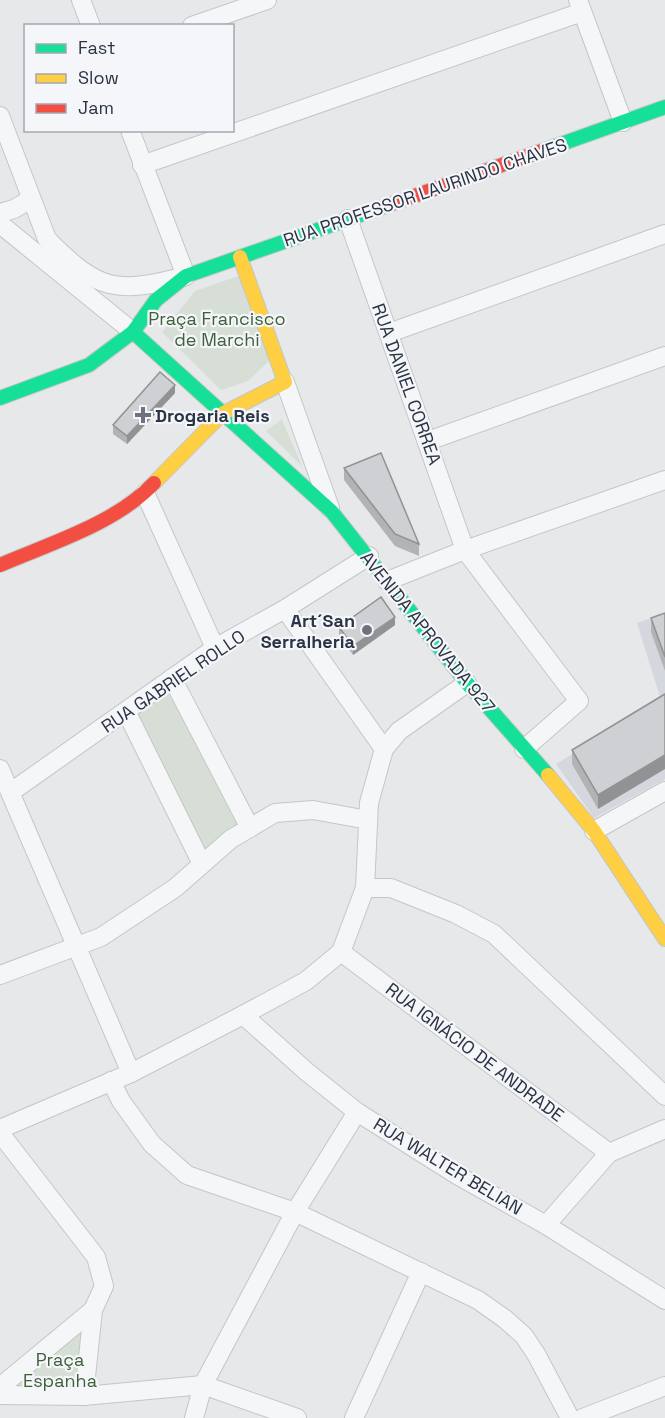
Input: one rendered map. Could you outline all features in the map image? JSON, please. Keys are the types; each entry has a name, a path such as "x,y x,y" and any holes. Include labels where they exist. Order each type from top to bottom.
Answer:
{"street":[{"path":"81,0 90,24"},
{"path":"198,24 267,0"},
{"path":"234,132 580,6 623,122"},
{"name":"RUA PROFESSOR LAURINDO CHAVES","path":"186,276 665,107"},
{"path":"0,116 47,239 63,255 104,285 149,285 186,276"},
{"path":"131,132 186,276"},
{"path":"142,165 233,132"},
{"path":"0,213 14,209 31,199"},
{"name":"RUA DANIEL CORREA","path":"348,219 465,550 579,701 524,749"},
{"path":"0,224 134,332"},
{"path":"389,333 665,234"},
{"path":"240,257 332,512"},
{"path":"0,398 89,365 134,332 156,300 186,276"},
{"name":"AVENIDA APROVADA 927","path":"134,332 332,512 467,683 594,831 663,932"},
{"path":"428,441 665,356"},
{"path":"0,565 102,520 145,493 222,414 285,382"},
{"path":"387,581 465,550 665,480"},
{"path":"145,493 215,648"},
{"name":"RUA GABRIEL ROLLO","path":"11,792 215,648 285,609 369,556"},
{"path":"285,609 384,749"},
{"path":"172,678 250,828"},
{"path":"84,1396 93,1310 104,1286 96,1257 0,1131 131,1073 243,1015 306,981 341,952 365,888 369,803 384,749 399,731 467,683"},
{"path":"126,711 202,864"},
{"path":"0,769 75,948 131,1073"},
{"path":"594,831 665,791"},
{"path":"0,975 101,937 175,888 231,839 275,813 313,810 368,820"},
{"path":"365,888 391,888 456,915 494,934 665,1096"},
{"name":"RUA IGNÁCIO DE ANDRADE","path":"341,952 609,1153"},
{"name":"RUA WALTER BELIAN","path":"243,1015 307,1072 357,1112 457,1175 546,1225 665,1300"},
{"path":"111,1081 121,1101 152,1144 187,1176 295,1212 478,1300 524,1336 570,1418"},
{"path":"194,1418 203,1385 295,1212 357,1112"},
{"path":"546,1225 609,1153 665,1129"},
{"path":"354,1418 421,1272"},
{"path":"0,1387 93,1310"},
{"path":"0,1395 84,1396 203,1385 297,1418"},
{"path":"583,1418 665,1386"}],"shaded area":[{"path":"665,613 665,779 594,818 556,764 661,700 637,623"}],"green space":[{"name":"Praça Francisco de Marchi","path":"241,275 270,360 248,381 221,390 162,332 195,291"},
{"path":"282,420 302,466 266,431"},
{"path":"172,683 244,826 202,864 131,707"},
{"name":"Praça Espanha","path":"76,1329 84,1331 77,1385 73,1389 12,1392 9,1384"}],"building":[{"name":"Drogaria Reis","path":"160,372 175,385 127,436 113,425"},
{"path":"381,453 419,544 395,534 344,468"},
{"name":"Art´San Serralheria","path":"381,597 395,617 353,646 339,627"},
{"path":"665,613 665,657 651,618"},
{"path":"665,694 665,755 598,795 572,750"}],"traffic: fast":[{"path":"547,149 665,107"},
{"path":"0,398 89,365 133,332 156,300 186,276 386,206"},
{"path":"133,332 332,512 467,683 548,775"}],"traffic: slow":[{"path":"154,483 222,414 285,382 240,257"},
{"path":"548,775 594,831 665,939"}],"traffic: jam":[{"path":"386,206 547,149"},
{"path":"0,565 102,521 121,510 154,483"}],"place":[{"name":"Drogaria Reis","path":"143,415"},
{"name":"Art´San Serralheria","path":"367,630"}]}
